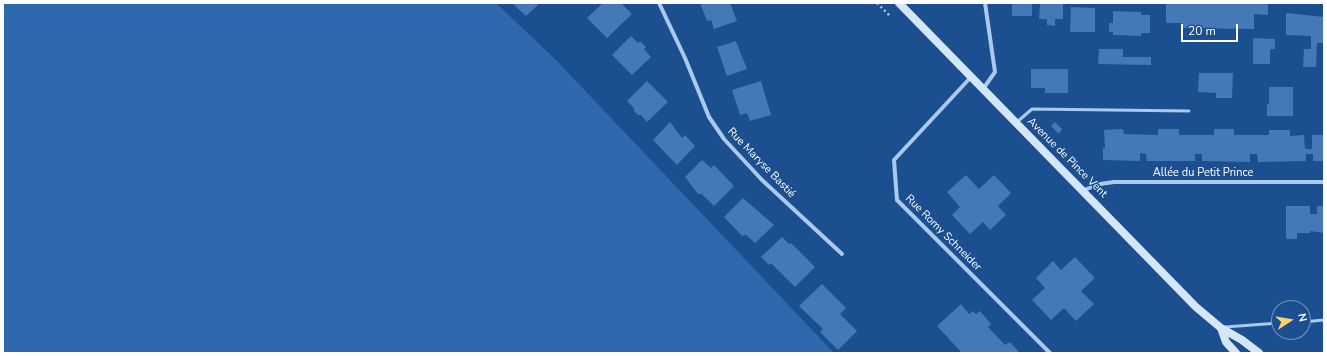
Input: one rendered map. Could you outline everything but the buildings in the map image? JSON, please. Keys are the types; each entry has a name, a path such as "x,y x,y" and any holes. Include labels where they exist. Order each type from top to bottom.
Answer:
{"main road":[{"name":"Avenue de Pince Vent","path":"899,3 1084,190 1196,307 1221,328 1242,340 1259,353"},
{"name":"Avenue de Pince Vent","path":"1221,328 1226,342 1236,353"}],"street":[{"name":"Rue Maryse Bastié","path":"659,3 685,58 709,117 724,139 762,180 842,254"},
{"path":"983,89 995,72 985,3"},
{"name":"Rue Romy Schneider","path":"972,77 894,160 897,200 1050,353"},
{"name":"Allée du Petit Prince","path":"1084,190 1100,184 1114,182 1324,182"}],"lane":[{"path":"1016,122 1032,109 1188,112"},
{"path":"1311,321 1324,320"},
{"path":"1221,328 1271,324"}],"shaded area":[{"path":"3,3 496,3 556,60 834,353 3,353"}]}
